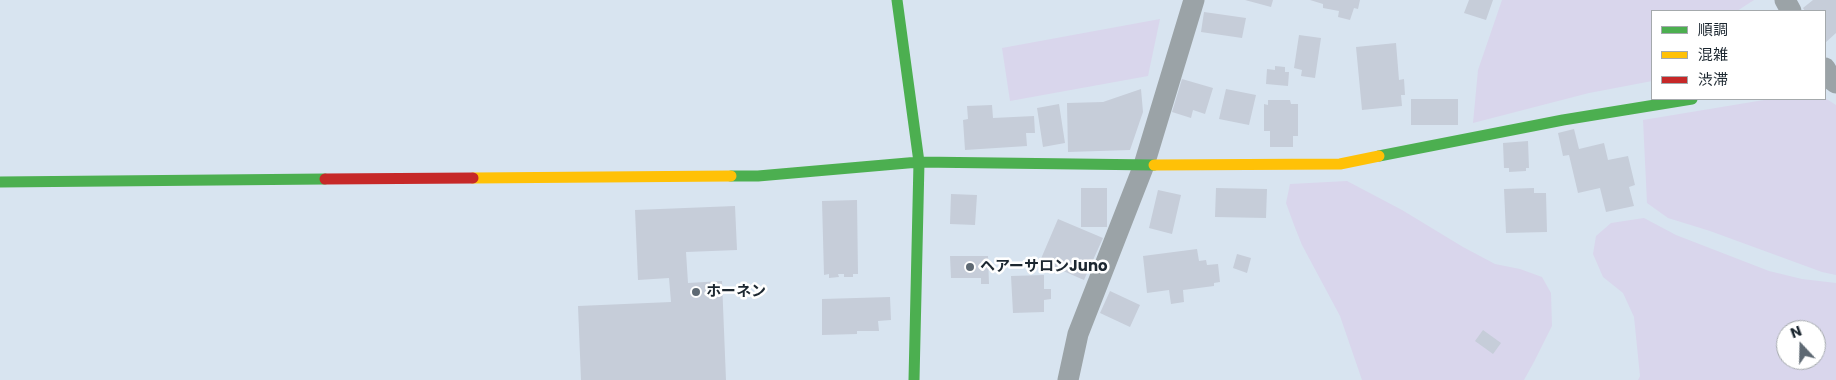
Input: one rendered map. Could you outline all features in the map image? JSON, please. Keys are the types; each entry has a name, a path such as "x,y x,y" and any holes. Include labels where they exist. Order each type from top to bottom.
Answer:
{"street":[{"path":"896,0 919,162 914,380"},
{"path":"1068,380 1078,334 1144,164 1194,0"},
{"path":"0,182 758,176 919,162 1340,164 1563,120 1686,100"}],"shaded area":[{"path":"1502,0 1754,0 1739,10 1651,10 1651,81 1589,93 1473,123 1478,70"},
{"path":"1160,19 1148,76 1010,101 1002,48"},
{"path":"1826,99 1836,105 1836,275 1822,272 1710,231 1668,218 1647,203 1643,120 1764,100"},
{"path":"1347,181 1402,210 1495,264 1520,269 1542,277 1551,293 1552,326 1524,380 1362,380 1340,316 1302,245 1286,203 1290,184"},
{"path":"1644,218 1676,235 1769,271 1802,279 1836,283 1836,380 1638,380 1640,376 1634,317 1623,293 1603,277 1593,254 1596,236 1611,223"}],"building":[{"path":"1245,0 1273,0 1271,7"},
{"path":"1310,0 1360,0 1358,9 1354,8 1350,20 1338,17 1339,11 1323,8 1323,4"},
{"path":"1469,0 1493,0 1486,20 1464,13"},
{"path":"1813,0 1836,0 1836,33 1826,42 1826,10 1804,10 1803,8"},
{"path":"1204,12 1246,18 1242,38 1201,32"},
{"path":"1299,35 1321,38 1315,78 1301,76 1302,70 1294,68"},
{"path":"1396,43 1399,80 1404,79 1405,95 1401,95 1402,106 1362,110 1356,47"},
{"path":"1275,66 1285,67 1285,72 1289,72 1288,86 1266,84 1267,69 1275,70"},
{"path":"1182,79 1213,88 1205,114 1193,110 1191,118 1172,112"},
{"path":"1141,89 1143,112 1130,150 1068,152 1067,103 1103,102"},
{"path":"1226,89 1256,95 1249,125 1219,119"},
{"path":"1411,99 1458,99 1458,125 1411,125"},
{"path":"1268,100 1290,100 1291,104 1298,104 1298,136 1293,136 1293,147 1270,147 1270,131 1264,131 1264,104 1268,105"},
{"path":"1059,104 1065,143 1043,147 1037,108"},
{"path":"992,105 993,118 1034,116 1035,133 1026,133 1027,146 965,150 963,120 968,119 967,106"},
{"path":"1574,129 1579,149 1604,143 1608,160 1628,156 1635,185 1629,187 1634,206 1606,212 1600,188 1578,193 1569,155 1563,156 1558,133"},
{"path":"1528,141 1529,168 1526,168 1526,171 1509,172 1509,168 1504,168 1503,143"},
{"path":"1081,188 1107,188 1107,227 1081,227"},
{"path":"1216,188 1267,189 1266,218 1215,217"},
{"path":"1534,188 1534,193 1546,193 1547,232 1506,233 1504,189"},
{"path":"1158,190 1181,195 1172,234 1149,228"},
{"path":"951,194 977,195 975,225 950,224"},
{"path":"857,200 858,274 853,274 853,277 844,277 844,274 838,274 839,277 829,278 829,274 824,275 822,201"},
{"name":"ホーネン","path":"735,206 737,250 686,252 688,283 722,281 726,380 581,380 578,306 671,302 669,278 638,280 635,210"},
{"path":"1058,219 1103,238 1084,280 1040,261"},
{"path":"1197,249 1199,261 1206,260 1207,265 1218,264 1220,282 1214,283 1214,286 1183,290 1184,302 1171,304 1169,290 1147,293 1143,256"},
{"path":"1237,254 1251,258 1247,273 1233,268"},
{"name":"ヘアーサロンJuno","path":"950,256 988,256 989,284 981,284 981,278 951,278"},
{"path":"1044,275 1044,289 1051,289 1051,299 1044,300 1044,312 1013,313 1011,276"},
{"path":"1110,291 1140,305 1130,327 1100,313"},
{"path":"890,297 891,320 878,321 879,331 857,331 857,334 822,335 822,299"},
{"path":"1483,330 1501,343 1493,354 1475,341"}],"traffic: fast":[{"path":"897,0 919,162 914,380"},
{"path":"1379,156 1563,120 1686,100"},
{"path":"731,176 758,176 919,162 1154,165"},
{"path":"0,182 325,179"}],"traffic: slow":[{"path":"1154,165 1340,164 1379,156"},
{"path":"473,178 731,176"}],"traffic: jam":[{"path":"325,179 473,178"}],"place":[{"name":"ヘアーサロンJuno","path":"970,267"},
{"name":"ホーネン","path":"696,292"}]}
